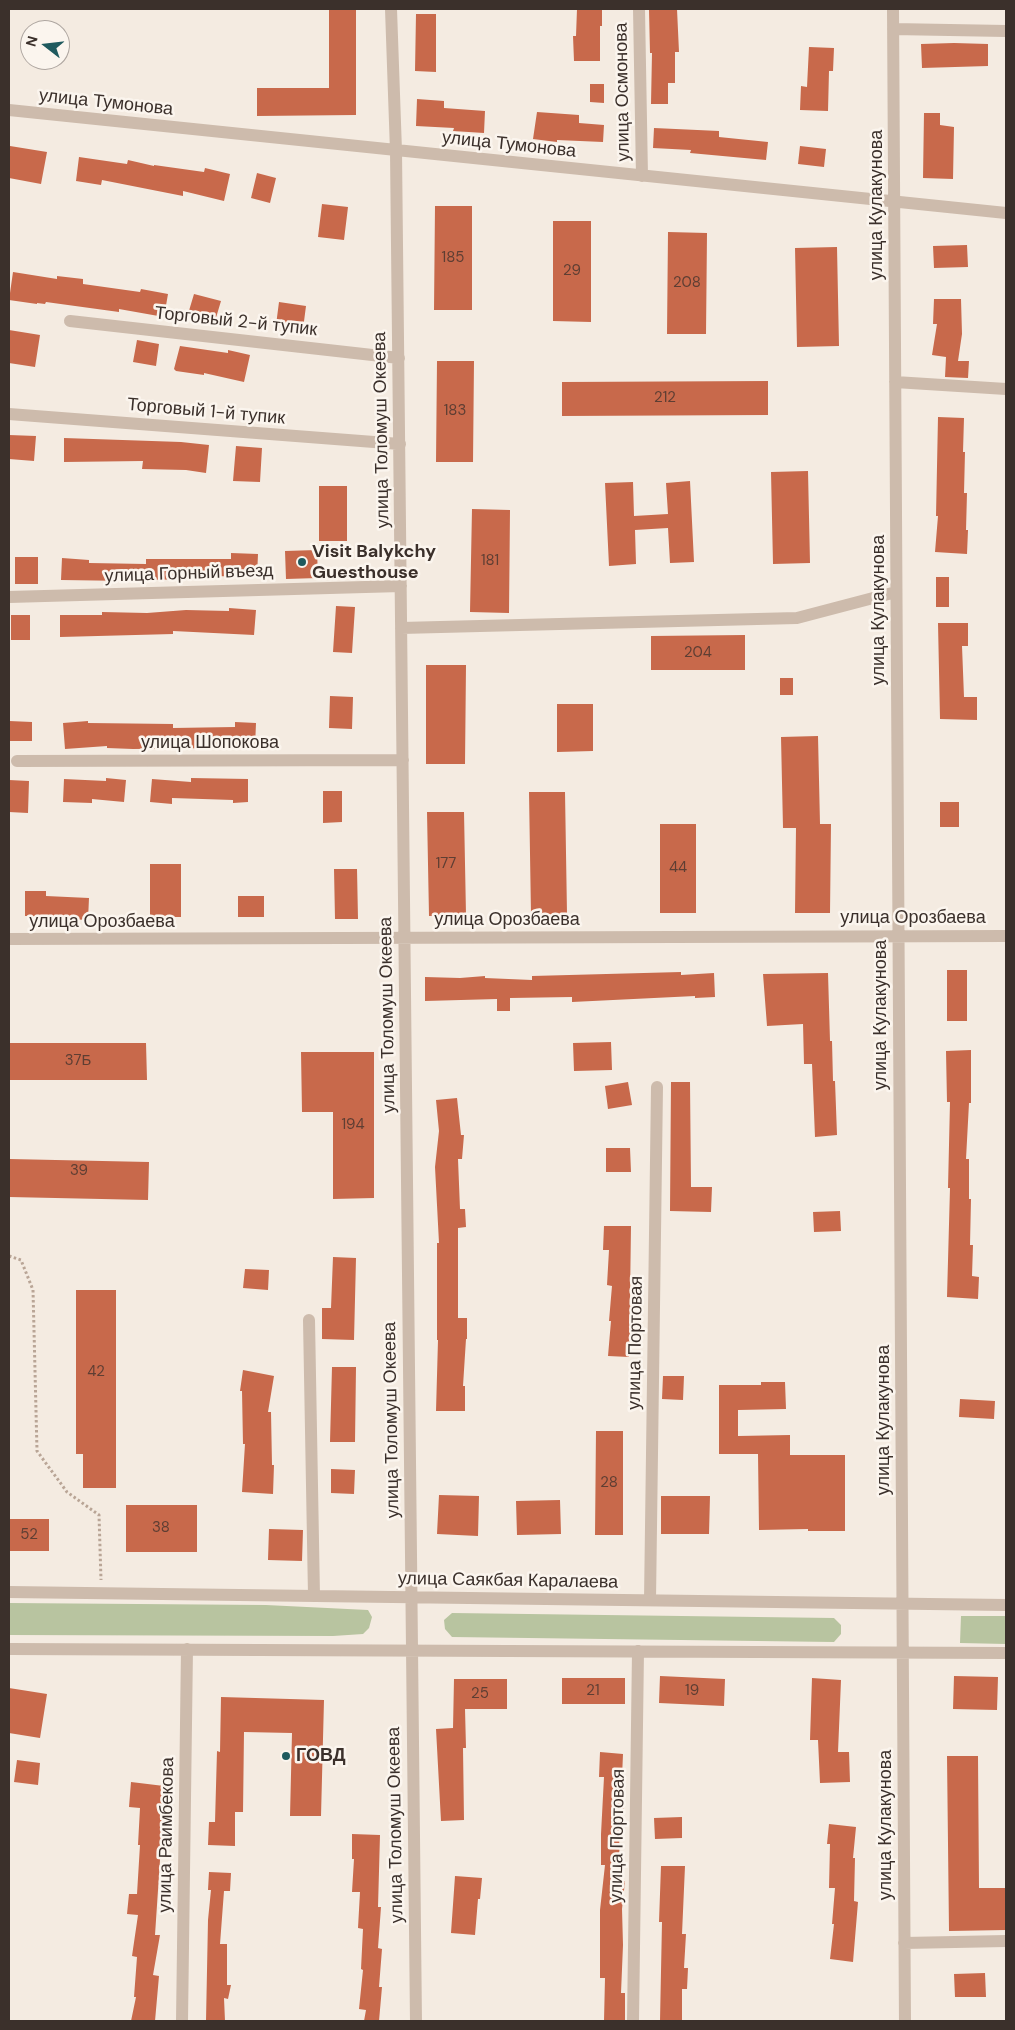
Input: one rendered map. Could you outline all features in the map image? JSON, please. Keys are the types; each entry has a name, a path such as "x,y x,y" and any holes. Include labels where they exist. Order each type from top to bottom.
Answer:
{"street":[{"name":"улица Толомуш Океева","path":"391,9 396,151 399,358 416,2021"},
{"name":"улица Осмонова","path":"639,9 642,176"},
{"name":"улица Кулакунова","path":"893,9 904,2021"},
{"path":"893,29 1006,31"},
{"name":"улица Тумонова","path":"9,110 1006,213"},
{"name":"Торговый 2-й тупик","path":"70,321 399,358"},
{"path":"895,382 1006,389"},
{"name":"Торговый 1-й тупик","path":"9,414 400,444"},
{"name":"улица Горный въезд","path":"9,597 401,586"},
{"path":"402,628 798,618 896,592"},
{"name":"улица Шопокова","path":"16,761 403,760"},
{"name":"улица Орозбаева","path":"9,939 1006,936"},
{"name":"улица Портовая","path":"650,1600 657,1087"},
{"path":"309,1320 314,1596"},
{"name":"улица Саякбая Каралаева","path":"9,1592 1006,1605"},
{"path":"9,1649 1006,1653"},
{"name":"улица Раимбекова","path":"182,2021 187,1650"},
{"name":"улица Портовая","path":"633,2021 638,1651"},
{"path":"904,1943 1006,1941"}],"path":[{"path":"9,1256 21,1260 33,1290 37,1451 67,1492 99,1515 101,1594"}],"green space":[{"path":"9,1603 266,1605 368,1610 372,1617 369,1628 363,1634 333,1636 9,1635"},
{"path":"452,1613 834,1618 841,1625 841,1634 834,1642 452,1637 445,1629 444,1620"},
{"path":"961,1616 1006,1616 1006,1644 960,1643"}],"building":[{"path":"329,9 356,9 356,115 257,116 257,88 329,88"},
{"path":"577,9 602,9 600,61 574,61 573,36 576,36"},
{"path":"649,9 677,9 679,52 675,52 675,83 668,83 668,104 651,104 652,53 650,53"},
{"path":"416,14 436,14 436,72 415,71"},
{"path":"921,44 988,44 988,66 922,68"},
{"path":"809,47 834,48 833,71 829,71 828,111 800,110 801,86 807,87"},
{"path":"590,84 604,84 604,103 590,102"},
{"path":"417,99 444,101 444,108 485,111 484,133 453,131 454,128 416,126"},
{"path":"537,112 579,115 579,123 604,125 603,142 557,140 557,142 533,139"},
{"path":"924,113 940,113 940,125 954,127 953,179 923,178"},
{"path":"654,128 719,131 719,137 768,142 766,160 690,153 691,150 653,148"},
{"path":"10,146 47,152 41,184 9,178"},
{"path":"800,146 826,149 824,167 798,164"},
{"path":"79,157 127,164 128,160 154,166 204,172 205,168 230,174 224,201 183,191 183,196 102,180 101,185 76,181"},
{"path":"257,173 276,178 270,203 251,198"},
{"path":"322,204 348,207 344,240 318,237"},
{"path":"435,206 472,206 472,310 434,310"},
{"path":"553,221 591,221 591,322 553,321"},
{"path":"668,232 707,233 706,334 667,334"},
{"path":"967,245 968,267 934,268 933,246"},
{"path":"837,247 839,346 797,347 795,248"},
{"path":"13,272 57,279 57,276 83,279 83,284 140,292 141,289 168,294 164,317 119,309 119,312 46,302 45,304 37,304 9,300"},
{"path":"194,294 221,301 215,321 188,314"},
{"path":"934,299 961,299 962,334 958,361 969,361 968,378 945,377 946,357 932,355 937,324 933,324"},
{"path":"279,302 306,306 303,329 276,325"},
{"path":"9,330 40,335 35,367 9,363"},
{"path":"137,340 159,344 156,366 133,362"},
{"path":"180,346 228,353 228,350 250,355 244,382 204,373 204,375 176,371 174,369"},
{"path":"437,361 474,361 473,462 436,462"},
{"path":"768,381 768,415 562,416 562,382"},
{"path":"938,417 964,418 963,452 965,452 964,493 967,493 967,554 935,552 938,516 936,516"},
{"path":"9,435 36,436 34,461 9,459"},
{"path":"64,438 181,442 209,445 206,473 186,470 142,469 143,461 64,462"},
{"path":"236,446 262,448 260,482 233,481"},
{"path":"808,471 810,563 773,564 771,472"},
{"path":"690,481 694,562 670,563 668,528 635,530 636,564 609,566 605,483 633,482 634,516 668,514 666,483"},
{"path":"319,486 347,486 347,541 319,541"},
{"path":"472,509 510,510 509,613 470,612"},
{"path":"317,550 318,578 286,579 285,551"},
{"path":"231,553 258,554 257,577 213,576 213,579 130,581 61,580 62,558 89,560 89,563 146,564 146,559 231,559"},
{"path":"15,557 38,557 38,584 15,584"},
{"path":"936,577 949,577 949,607 936,607"},
{"path":"336,606 355,607 352,653 333,652"},
{"path":"229,608 256,610 254,635 173,631 173,634 60,637 60,615 102,615 102,612 147,613 186,610 229,611"},
{"path":"11,615 30,615 30,640 11,640"},
{"path":"938,623 968,623 968,646 962,646 964,697 977,697 977,720 940,719"},
{"path":"745,635 745,670 651,670 651,636"},
{"path":"426,665 466,665 465,764 426,764"},
{"path":"780,678 793,678 793,695 780,695"},
{"path":"330,696 353,697 352,729 329,728"},
{"path":"557,704 593,704 593,751 557,752"},
{"path":"9,721 32,722 32,741 9,741"},
{"path":"88,721 88,723 173,724 173,728 235,727 235,722 256,723 255,747 219,745 219,748 133,749 107,748 107,746 65,749 63,723"},
{"path":"818,736 820,824 831,824 830,913 795,913 796,828 783,828 781,737"},
{"path":"106,778 126,780 124,802 92,799 92,803 63,802 64,779 106,781"},
{"path":"191,778 248,779 248,802 233,803 233,800 172,798 172,804 150,802 152,779 191,782"},
{"path":"9,780 29,781 28,813 9,812"},
{"path":"323,791 342,791 342,822 323,823"},
{"path":"529,792 565,792 567,914 531,915"},
{"path":"940,802 959,802 959,827 940,827"},
{"path":"427,812 464,812 466,915 429,916"},
{"path":"660,824 696,824 696,913 660,913"},
{"path":"150,864 181,864 181,917 150,917"},
{"path":"334,869 357,869 358,919 335,919"},
{"path":"25,891 46,891 46,896 89,898 88,920 69,919 69,917 25,916"},
{"path":"238,896 264,896 264,917 238,917"},
{"path":"947,970 967,970 967,1021 947,1021"},
{"path":"681,972 681,975 714,973 715,997 695,998 695,996 572,1002 572,997 510,998 510,1011 497,1011 497,999 425,1001 425,977 460,978 485,976 485,978 532,980 532,976"},
{"path":"828,973 830,1041 832,1041 833,1081 835,1081 837,1135 815,1137 812,1064 804,1064 803,1024 767,1026 763,974"},
{"path":"611,1042 612,1070 574,1071 573,1043"},
{"path":"10,1043 146,1043 147,1080 9,1080"},
{"path":"971,1050 971,1103 969,1103 966,1159 969,1159 969,1199 971,1199 970,1245 973,1245 972,1276 979,1277 978,1299 947,1297 950,1102 947,1102 946,1051"},
{"path":"301,1052 374,1052 374,1198 333,1199 333,1112 302,1112"},
{"path":"628,1082 632,1105 608,1109 605,1086"},
{"path":"671,1082 690,1082 691,1187 712,1187 711,1212 670,1211"},
{"path":"457,1098 461,1135 464,1135 462,1159 458,1159 460,1209 465,1209 466,1227 458,1228 458,1318 467,1318 463,1386 465,1386 465,1411 436,1411 438,1340 437,1243 439,1243 435,1167 439,1131 436,1100"},
{"path":"606,1148 630,1148 631,1172 606,1172"},
{"path":"9,1159 149,1162 148,1200 9,1197"},
{"path":"840,1211 841,1231 814,1232 813,1212"},
{"path":"604,1226 631,1226 630,1298 633,1298 629,1357 608,1356 612,1286 607,1285 609,1250 603,1250"},
{"path":"333,1257 356,1258 354,1340 322,1339 322,1308 331,1308"},
{"path":"245,1269 269,1270 268,1290 243,1288"},
{"path":"76,1290 116,1290 116,1488 83,1488 83,1454 76,1454"},
{"path":"332,1367 356,1367 355,1442 330,1442"},
{"path":"243,1370 274,1376 268,1412 271,1412 272,1465 274,1465 273,1494 242,1492 245,1444 243,1444 242,1391 240,1391"},
{"path":"663,1376 684,1376 683,1400 662,1399"},
{"path":"761,1382 785,1382 786,1409 738,1410 738,1436 790,1435 790,1455 845,1455 845,1531 808,1531 808,1529 759,1530 758,1454 719,1454 719,1385 761,1385"},
{"path":"960,1399 995,1401 994,1419 959,1417"},
{"path":"596,1431 623,1431 623,1535 595,1535"},
{"path":"331,1469 355,1470 354,1494 331,1493"},
{"path":"439,1495 479,1496 478,1536 437,1534"},
{"path":"661,1496 710,1496 709,1534 661,1534"},
{"path":"560,1500 561,1534 517,1535 516,1501"},
{"path":"126,1505 197,1505 197,1552 126,1552"},
{"path":"9,1519 49,1519 49,1551 9,1551"},
{"path":"269,1529 303,1530 302,1561 268,1560"},
{"path":"660,1676 725,1679 724,1706 659,1703"},
{"path":"954,1676 998,1677 997,1710 953,1709"},
{"path":"562,1678 625,1678 625,1704 562,1704"},
{"path":"812,1678 841,1680 838,1752 849,1752 850,1782 820,1783 818,1740 810,1740"},
{"path":"454,1679 507,1679 507,1709 465,1709 466,1748 463,1748 464,1820 441,1821 436,1729 453,1728"},
{"path":"9,1688 47,1694 40,1738 9,1733"},
{"path":"221,1697 324,1700 321,1816 290,1816 292,1733 244,1732 243,1812 235,1812 235,1846 208,1845 209,1822 215,1822 217,1751 220,1752"},
{"path":"600,1752 623,1754 621,1801 624,1801 622,1830 619,1830 620,1881 625,1881 622,1909 621,1993 625,1993 625,2021 604,2021 605,1978 600,1978 600,1910 605,1865 601,1865 604,1777 599,1777"},
{"path":"947,1756 978,1756 979,1888 1006,1888 1006,1930 949,1931"},
{"path":"17,1760 40,1763 38,1785 14,1782"},
{"path":"131,1782 164,1786 160,1820 162,1820 155,1935 160,1935 153,1975 159,1976 155,2021 131,2021 136,1997 134,1997 137,1957 132,1956 138,1915 127,1914 129,1894 137,1894 140,1808 129,1807"},
{"path":"682,1817 682,1838 655,1839 654,1818"},
{"path":"829,1824 856,1827 853,1858 855,1858 854,1901 858,1902 853,1962 830,1959 834,1924 832,1924 835,1888 829,1888 830,1844 827,1844"},
{"path":"352,1834 380,1835 378,1907 381,1907 378,1948 382,1949 379,1987 382,1987 379,2021 364,2021 366,2010 359,2009 363,1970 361,1969 363,1929 358,1928 360,1892 352,1892 354,1859 352,1859"},
{"path":"661,1866 685,1866 682,1934 686,1934 684,1968 688,1968 687,1989 682,1989 682,2021 660,2021 662,1922 659,1922"},
{"path":"209,1872 231,1873 230,1891 224,1891 220,1944 227,1944 227,1985 231,1985 228,1999 224,1998 225,2021 206,2021 208,1920 211,1890 208,1890"},
{"path":"455,1876 482,1878 475,1935 451,1933"},
{"path":"985,1973 986,1997 955,1997 954,1974"}],"place":[{"name":"Visit Balykchy Guesthouse","path":"302,562"},
{"name":"ГОВД","path":"286,1756"}]}
